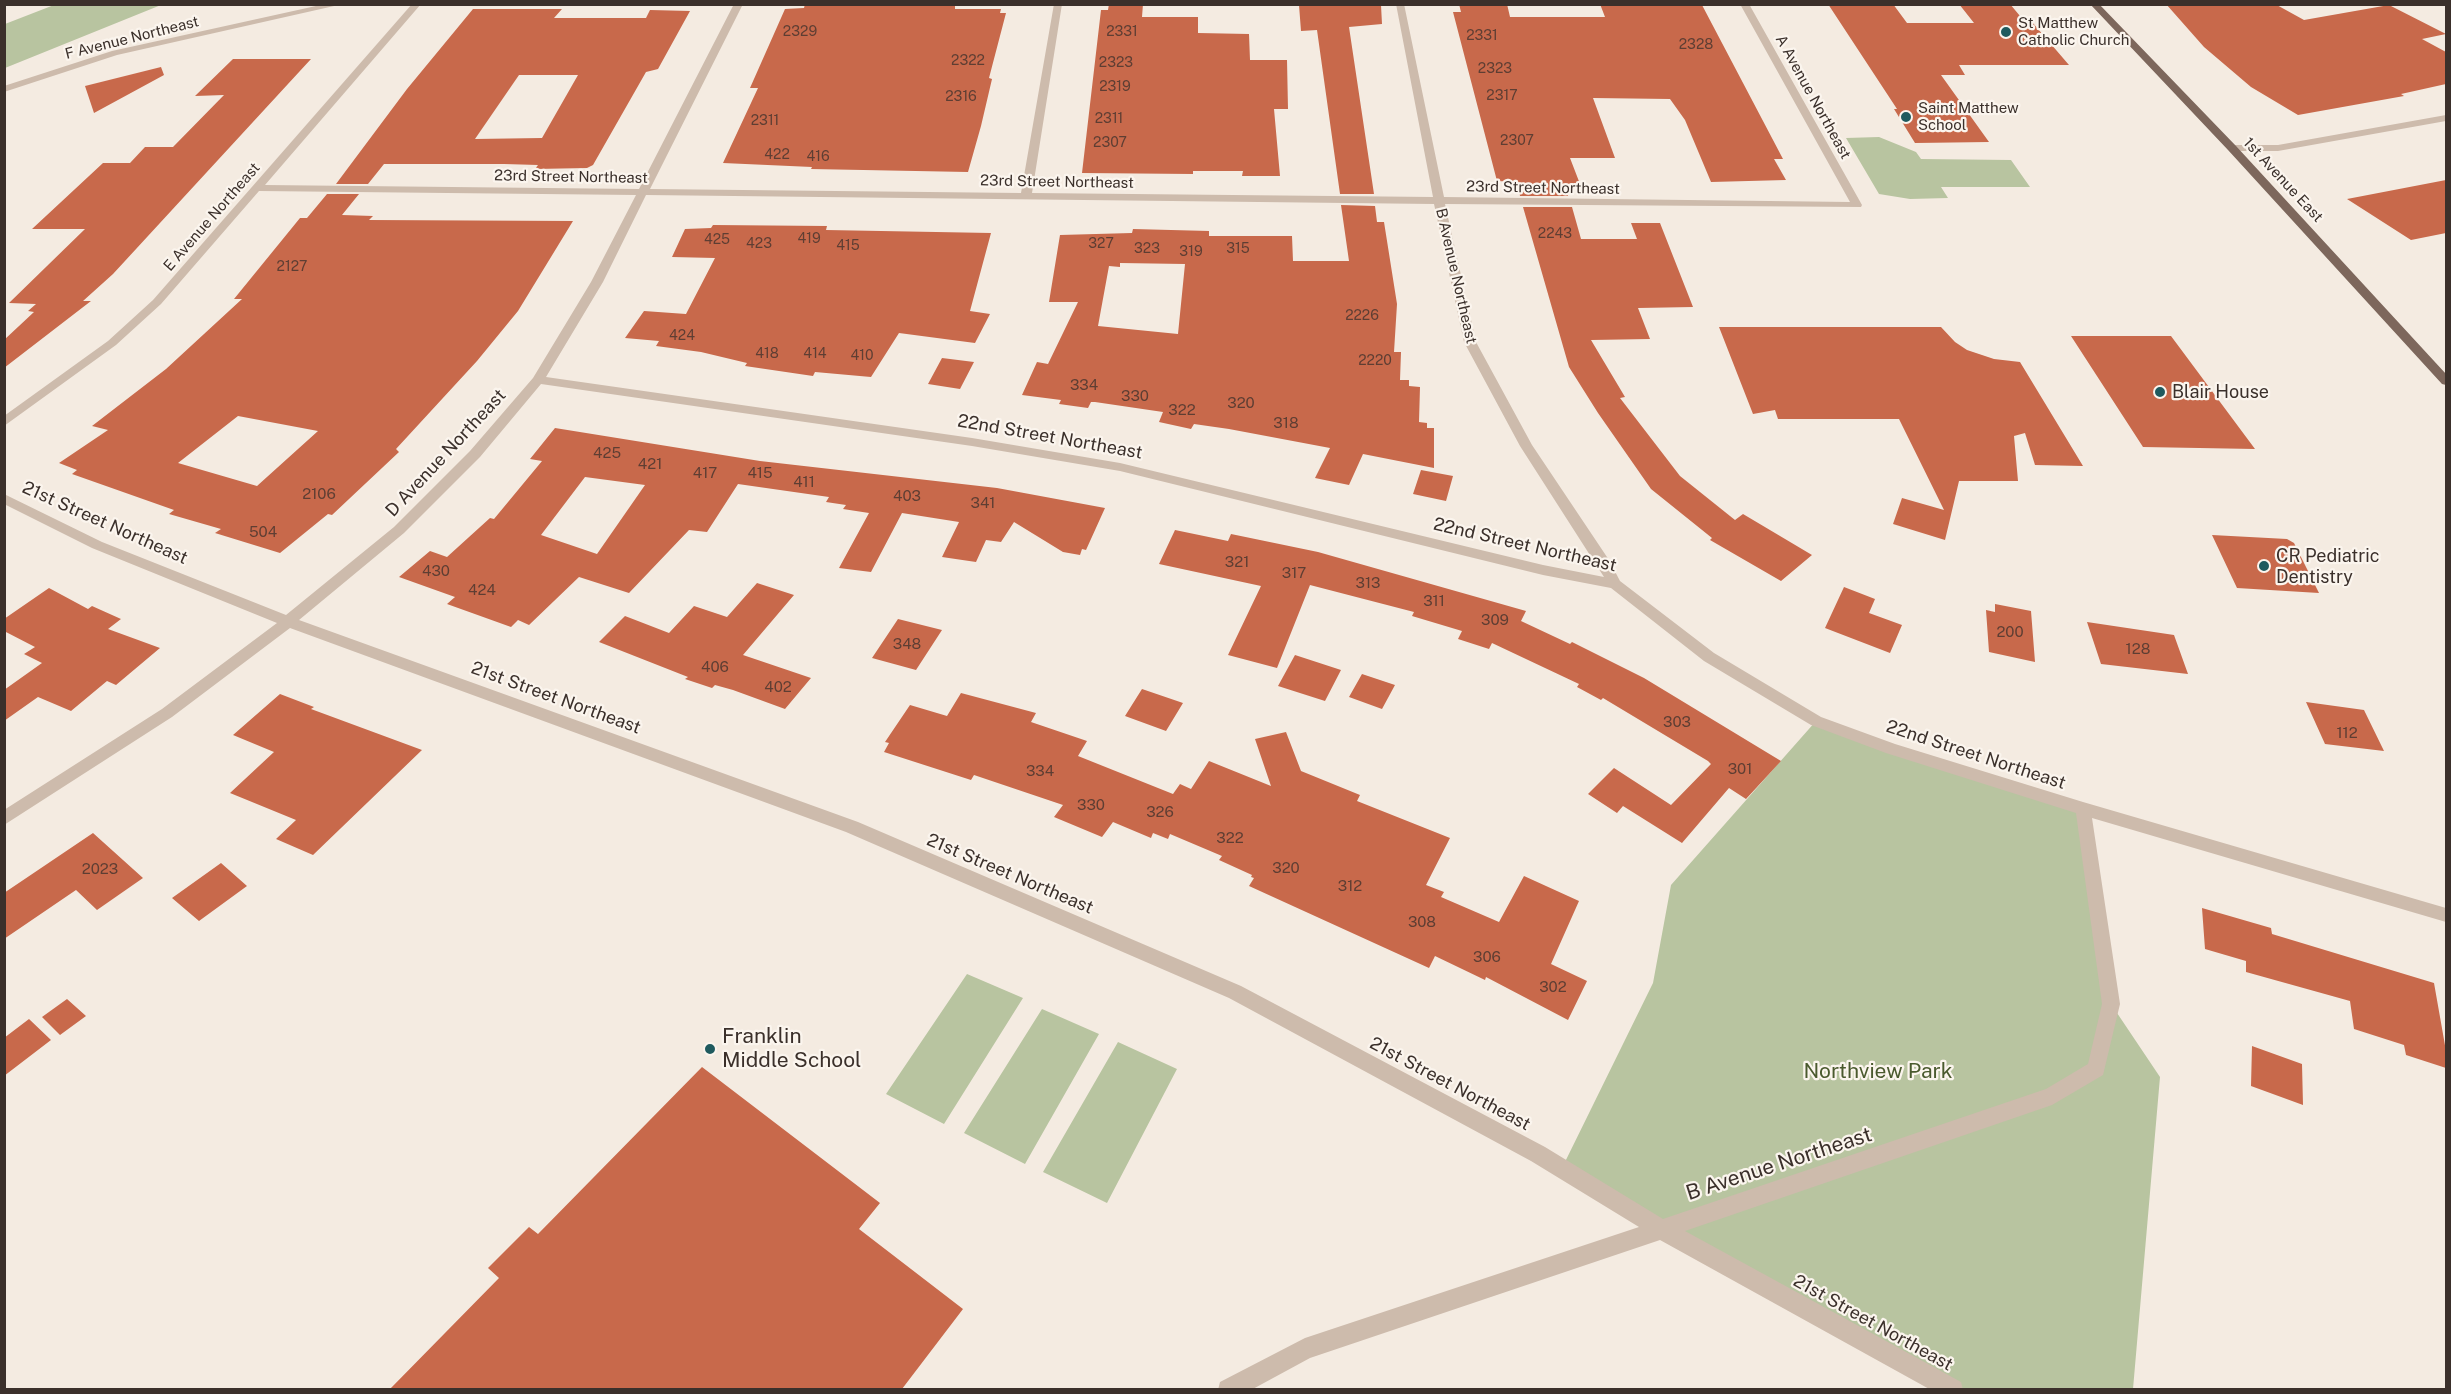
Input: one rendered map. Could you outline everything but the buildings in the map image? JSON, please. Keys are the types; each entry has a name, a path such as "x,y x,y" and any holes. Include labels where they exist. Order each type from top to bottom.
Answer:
{"main road":[{"name":"1st Avenue East","path":"2094,4 2232,148 2446,381"}],"street":[{"name":"F Avenue Northeast","path":"4,89 115,53 339,4"},
{"name":"E Avenue Northeast","path":"4,422 112,343 157,302 417,4"},
{"name":"D Avenue Northeast","path":"4,819 167,713 289,622 399,530 475,454 538,380 597,282 739,4"},
{"path":"1026,197 1058,4"},
{"name":"B Avenue Northeast","path":"1400,4 1470,342 1526,446 1604,563 1615,584"},
{"name":"A Avenue Northeast","path":"1744,4 1857,205"},
{"path":"2232,148 2278,148 2446,118"},
{"name":"23rd Street Northeast","path":"257,188 1857,205"},
{"name":"22nd Street Northeast","path":"538,380 960,441 1120,467 1544,570 1615,584 1709,657 1816,721 1891,749 2083,809 2446,915"},
{"name":"21st Street Northeast","path":"4,498 97,545 289,622 852,827 1235,992 1538,1154 1661,1229 1953,1389"},
{"name":"B Avenue Northeast","path":"1228,1389 1305,1349 2052,1096 2096,1069 2110,1004 2083,809"}],"green space":[{"path":"54,5 161,5 5,68 5,24"},
{"path":"1879,137 1916,152 1921,159 2011,160 2030,187 1941,187 1948,198 1910,199 1879,194 1846,138"},
{"name":"Northview Park","path":"1816,721 2083,809 2111,1004 2160,1077 2133,1389 1953,1389 1562,1168 1653,983 1671,885"},
{"path":"967,974 1023,998 944,1124 886,1094"},
{"path":"1042,1009 1099,1034 1025,1164 964,1133"},
{"path":"1118,1042 1177,1069 1107,1203 1043,1172"}],"place":[{"name":"St Matthew Catholic Church","path":"2006,32"},
{"name":"Saint Matthew School","path":"1906,117"},
{"name":"Blair House","path":"2160,392"},
{"name":"CR Pediatric Dentistry","path":"2264,566"},
{"name":"Franklin Middle School","path":"710,1049"}]}
